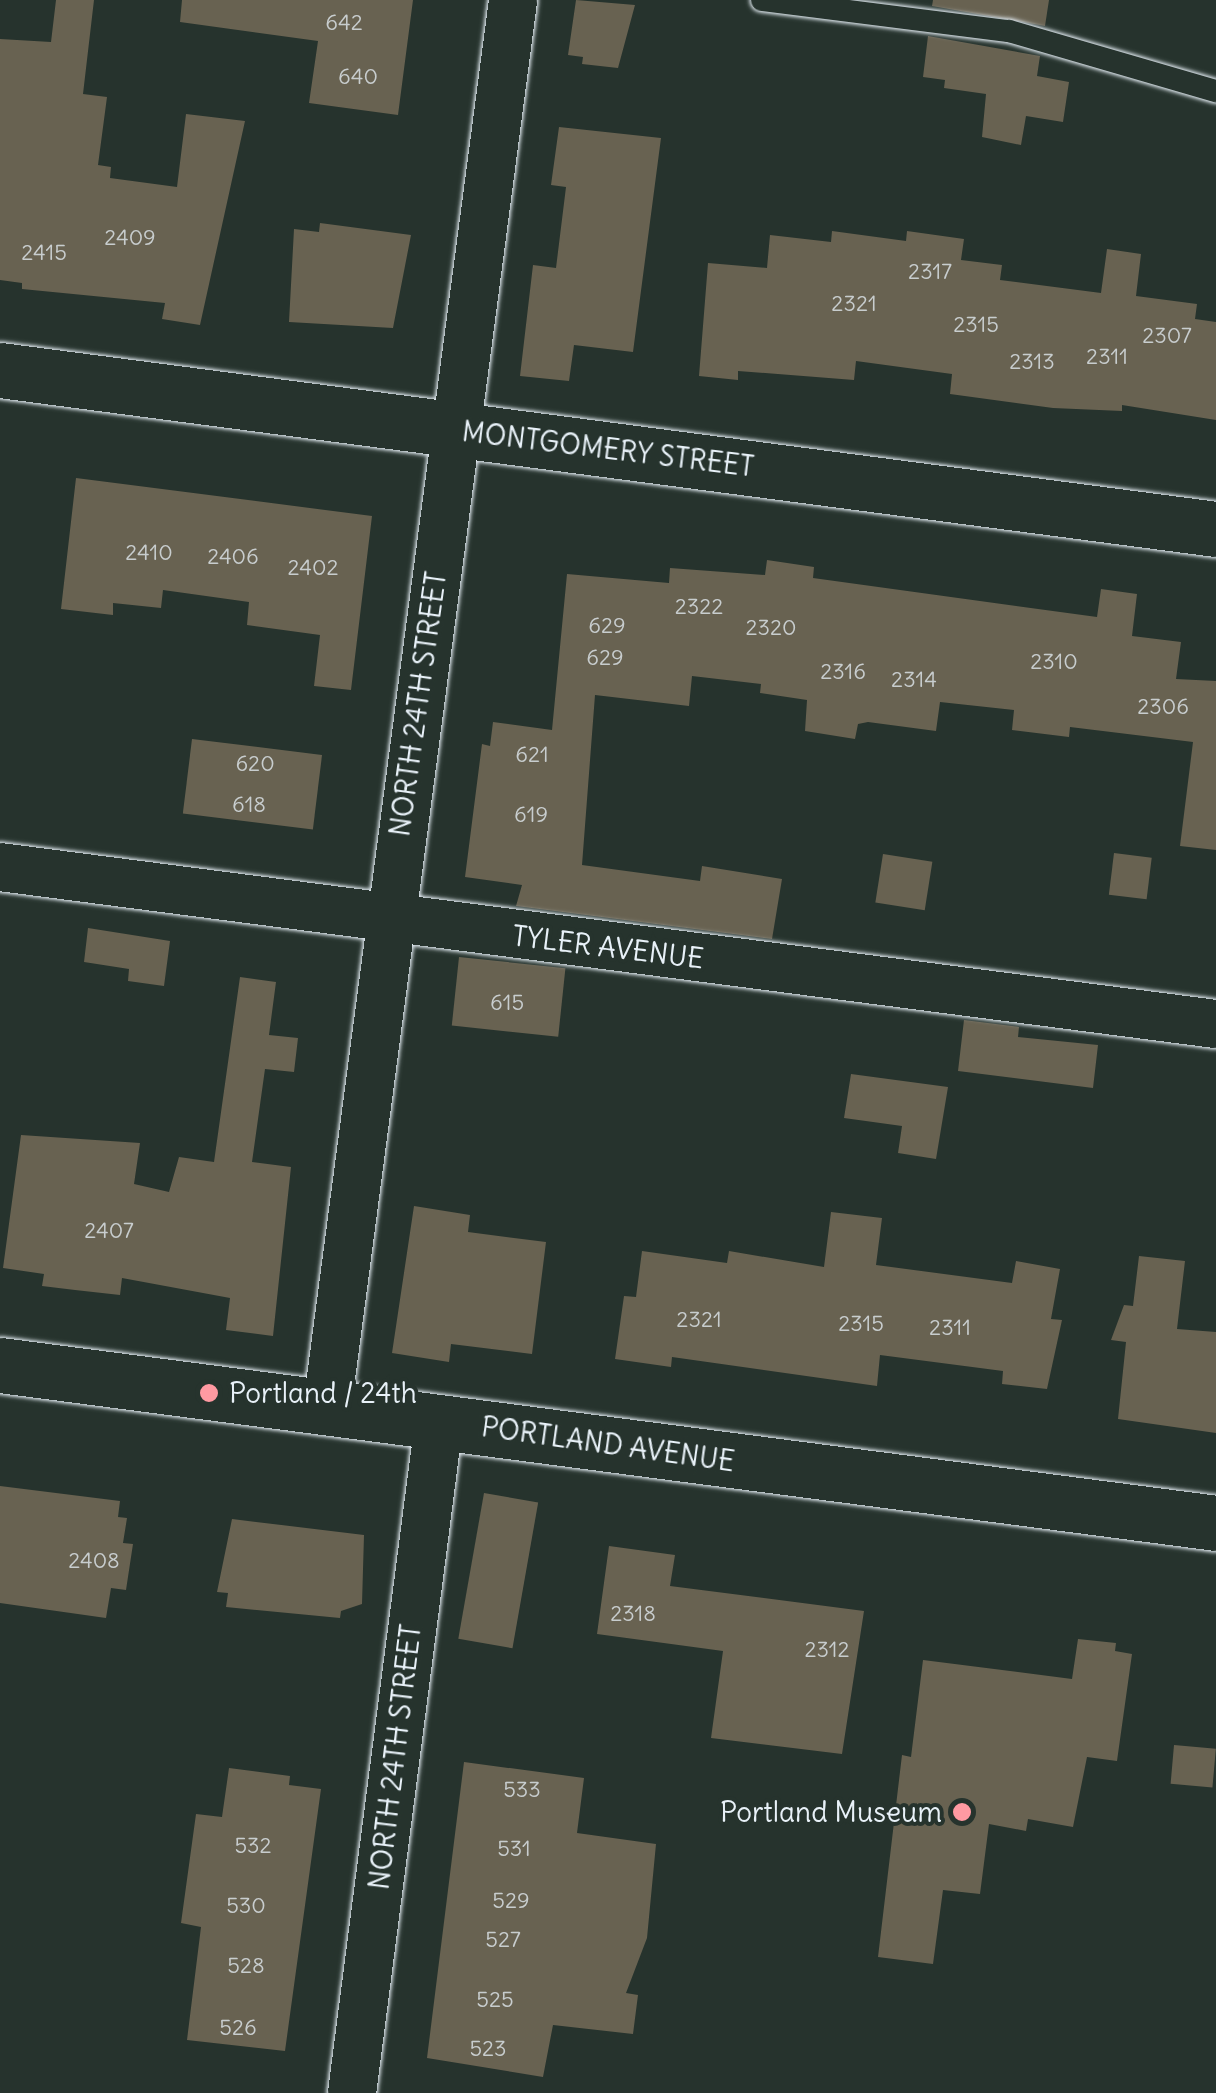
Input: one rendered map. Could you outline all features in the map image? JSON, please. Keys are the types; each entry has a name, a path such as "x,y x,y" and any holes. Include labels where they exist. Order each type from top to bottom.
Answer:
{"street":[{"name":"NORTH 24TH STREET","path":"326,1408 513,0"},
{"name":"MONTGOMERY STREET","path":"0,370 1216,528"},
{"name":"TYLER AVENUE","path":"0,867 1216,1024"},
{"name":"PORTLAND AVENUE","path":"0,1365 1216,1523"},
{"name":"NORTH 24TH STREET","path":"352,2093 439,1422"}],"lane":[{"path":"762,0 1009,31 1216,91"}],"building":[{"path":"56,0 94,0 83,94 107,97 98,165 111,167 110,178 177,187 186,114 245,121 200,325 162,319 165,303 22,289 22,283 0,280 0,39 51,42"},
{"path":"182,0 413,0 398,115 309,103 318,41 180,22"},
{"path":"576,0 635,5 618,68 582,64 583,57 568,55"},
{"path":"933,0 1049,0 1045,26 932,6"},
{"path":"928,36 1040,56 1037,76 1069,82 1063,122 1026,116 1021,145 982,137 986,94 944,88 945,80 923,77"},
{"path":"559,127 661,138 633,352 574,345 569,381 520,376 533,265 556,268 566,187 551,185"},
{"path":"320,223 411,235 393,328 289,322 294,229 319,232"},
{"path":"832,231 906,241 907,231 964,239 961,260 1002,265 1000,280 1101,293 1107,249 1141,254 1136,296 1197,304 1195,319 1216,322 1216,420 1122,405 1122,411 1053,408 950,394 952,374 856,361 854,380 738,371 738,380 699,376 708,263 767,268 770,235 831,242"},
{"path":"76,478 372,516 351,690 314,686 320,635 247,625 249,602 163,590 161,608 113,603 113,615 61,609"},
{"path":"767,560 814,567 813,578 1097,617 1101,589 1137,594 1132,636 1181,642 1176,679 1216,681 1216,850 1180,846 1193,742 1070,727 1069,737 1012,730 1014,710 940,702 936,731 868,722 858,724 855,739 805,731 807,700 760,693 761,684 692,676 689,706 595,695 582,865 700,881 702,866 782,879 772,939 516,906 522,885 465,877 482,744 490,746 493,722 552,730 567,574 669,583 670,568 765,575"},
{"path":"192,739 322,755 313,829 183,813"},
{"path":"1114,853 1152,858 1147,899 1109,895"},
{"path":"883,854 932,862 925,910 875,902"},
{"path":"88,928 170,941 164,986 128,981 129,969 84,962"},
{"path":"459,957 565,968 558,1037 452,1026"},
{"path":"240,977 276,982 269,1035 298,1038 294,1072 265,1069 252,1162 291,1167 273,1336 226,1330 230,1298 122,1278 120,1295 42,1286 44,1274 3,1268 21,1135 140,1143 134,1184 169,1192 179,1157 214,1162"},
{"path":"964,1020 1019,1027 1018,1037 1098,1045 1093,1088 958,1071"},
{"path":"851,1074 948,1087 936,1159 898,1153 902,1126 844,1118"},
{"path":"414,1206 470,1215 468,1232 546,1242 532,1354 451,1344 449,1362 392,1353"},
{"path":"831,1212 882,1218 876,1265 1012,1283 1016,1261 1060,1269 1051,1319 1062,1320 1047,1389 1002,1384 1003,1371 880,1355 877,1386 672,1357 671,1367 615,1359 624,1296 636,1297 642,1251 727,1263 729,1251 824,1267"},
{"path":"1139,1256 1185,1261 1177,1329 1216,1332 1216,1433 1118,1419 1126,1342 1111,1340 1124,1305 1133,1306"},
{"path":"0,1486 120,1501 118,1517 127,1518 123,1543 133,1544 126,1590 111,1588 106,1618 0,1603"},
{"path":"484,1493 538,1503 512,1648 458,1639"},
{"path":"232,1519 364,1535 362,1604 341,1611 340,1618 226,1607 228,1593 217,1592"},
{"path":"609,1546 675,1555 670,1586 864,1611 842,1754 711,1738 723,1651 597,1634"},
{"name":"Portland Museum","path":"1078,1639 1116,1643 1115,1651 1132,1654 1117,1761 1087,1757 1073,1827 1028,1819 1026,1831 989,1824 980,1894 943,1890 933,1964 878,1957 902,1755 911,1757 923,1660 1072,1679"},
{"path":"1174,1745 1216,1749 1212,1788 1171,1784"},
{"path":"464,1762 584,1778 577,1833 656,1844 647,1938 626,1993 638,1995 633,2034 553,2025 543,2077 427,2058"},
{"path":"229,1768 290,1776 289,1785 321,1789 285,2051 187,2040 201,1927 181,1923 196,1814 222,1817"}],"place":[{"name":"Portland / 24th","path":"209,1393"},
{"name":"Portland Museum","path":"962,1812"}]}
